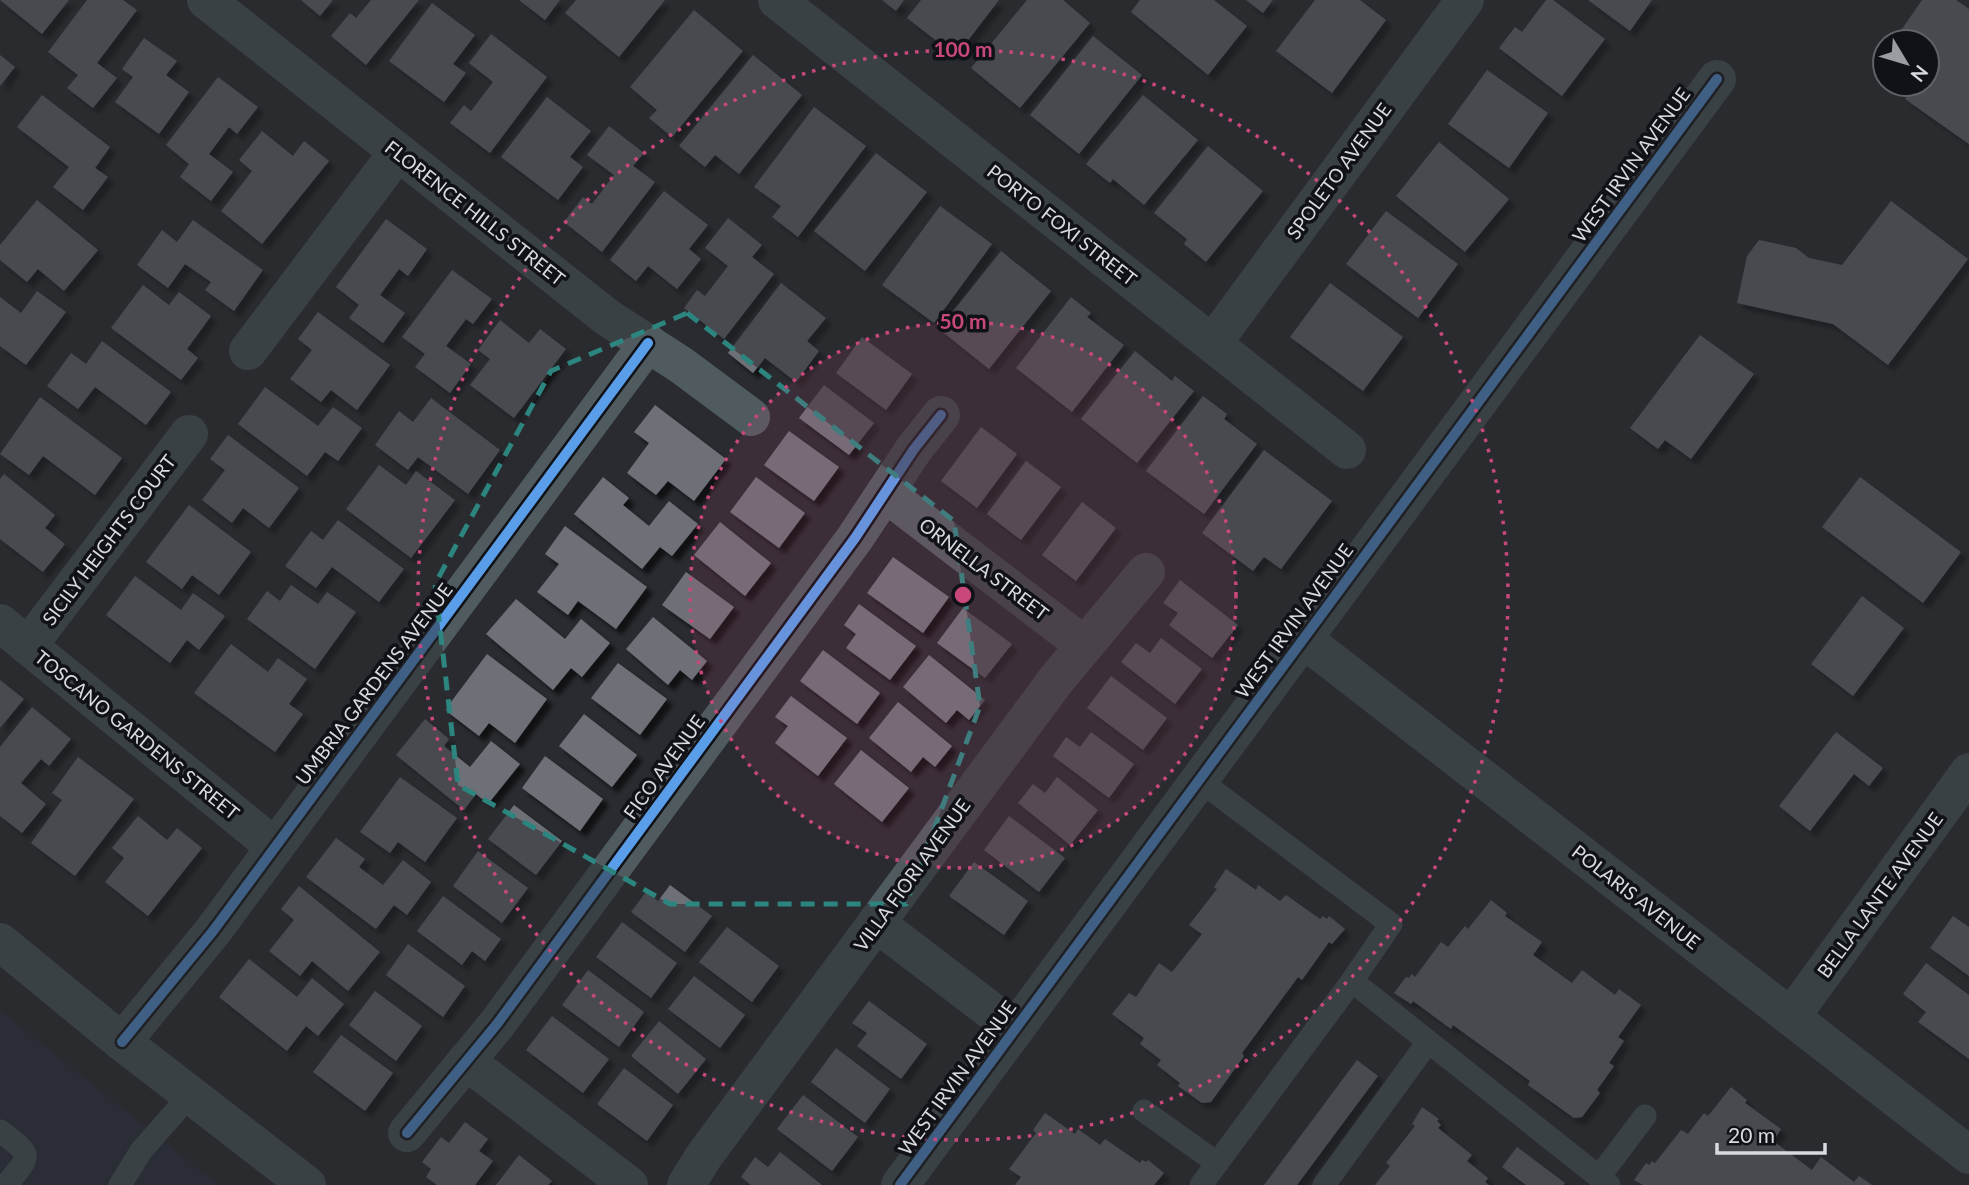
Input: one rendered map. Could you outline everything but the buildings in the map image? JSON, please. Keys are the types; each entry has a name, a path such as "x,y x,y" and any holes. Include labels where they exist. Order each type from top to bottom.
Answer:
{"street":[{"name":"FLORENCE HILLS STREET","path":"206,0 608,318 681,365 751,417"},
{"name":"PORTO FOXI STREET","path":"777,0 1347,450"},
{"name":"SPOLETO AVENUE","path":"1213,343 1465,0"},
{"name":"WEST IRVIN AVENUE","path":"900,1185 1717,79"},
{"path":"248,351 398,152"},
{"name":"UMBRIA GARDENS AVENUE","path":"122,1042 213,931 648,343"},
{"name":"FICO AVENUE","path":"407,1133 497,1024 855,538 941,415"},
{"name":"SICILY HEIGHTS COURT","path":"14,635 190,434"},
{"name":"ORNELLA STREET","path":"885,493 1084,645"},
{"name":"VILLA FIORI AVENUE","path":"686,1185 704,1156 1084,645 1146,572"},
{"name":"TOSCANO GARDENS STREET","path":"14,635 275,847"},
{"name":"POLARIS AVENUE","path":"1302,638 1969,1155"},
{"name":"BELLA LANTE AVENUE","path":"1791,1017 1969,772"},
{"path":"876,923 1015,1029"},
{"path":"4,952 307,1185"},
{"path":"466,1061 629,1185"}],"lane":[{"path":"1199,780 1391,924 1201,1185"},
{"path":"1352,981 1604,1181 1645,1116"},
{"path":"1324,1185 1428,1042"},
{"path":"121,1185 142,1151 190,1094"},
{"path":"1144,1111 1217,1163"},
{"path":"0,1131 23,1149 26,1155 26,1161 6,1185"}],"highlighted area":[{"path":"687,313 954,521 980,706 906,904 670,904 458,785 435,584 551,371"}],"shaded area":[{"path":"0,1010 218,1185 0,1185"}],"cycle path":[{"path":"900,1185 1717,79"},
{"path":"122,1042 213,931 648,343"},
{"path":"407,1133 497,1024 855,538 914,449 941,415"}]}
